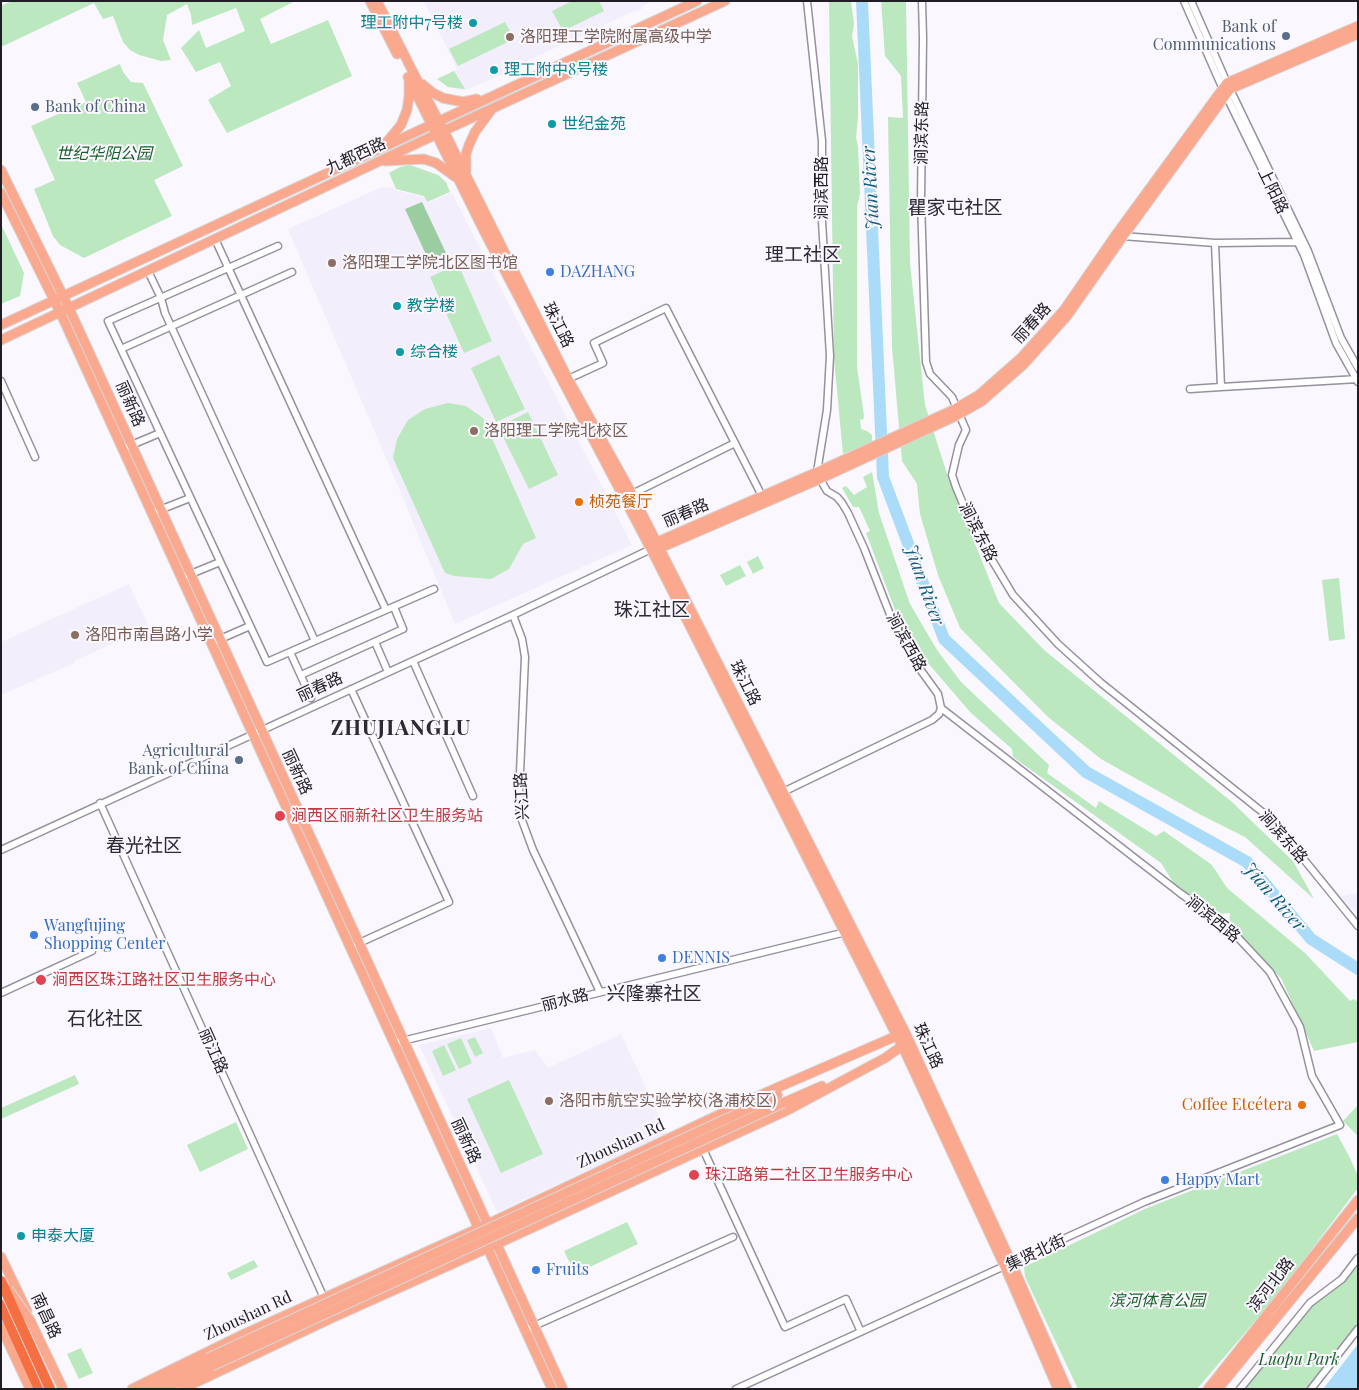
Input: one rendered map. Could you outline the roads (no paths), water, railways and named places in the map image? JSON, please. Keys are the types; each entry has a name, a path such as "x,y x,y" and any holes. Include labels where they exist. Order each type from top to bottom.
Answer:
{"highway":[{"name":"南昌路","path":"1,1280 50,1389"},
{"path":"1,1305 39,1389"}],"main road":[{"name":"珠江路","path":"370,1 441,132 463,177 486,235 656,546 783,792 896,1036 906,1044"},
{"name":"珠江路","path":"377,1 411,76"},
{"name":"九都西路","path":"1,325 697,1"},
{"name":"九都西路","path":"1,340 441,132 725,1"},
{"path":"1226,89 1358,26"},
{"path":"1226,89 1358,34"},
{"path":"411,76 425,88 443,98 463,102 492,96"},
{"path":"379,148 389,140 401,125 407,110 411,76"},
{"name":"丽春路","path":"656,546 819,475 956,412 979,395 1021,358 1064,310 1226,89"},
{"path":"380,161 424,159 463,177 469,145 475,132 493,108"},
{"name":"丽新路","path":"1,170 64,295 359,943 552,1389"},
{"name":"珠江路","path":"463,177 472,188 568,379 632,494 656,546 849,931 905,1032 906,1044 1064,1388"},
{"name":"丽新路","path":"1,193 55,300 394,1043 486,1236 534,1326 563,1389"},
{"name":"丽春路","path":"656,546 762,496 819,475"},
{"name":"Zhoushan Rd","path":"182,1389 334,1317 486,1236 765,1093 905,1032"},
{"path":"163,1389 781,1099 882,1043"},
{"name":"Zhoushan Rd","path":"132,1389 244,1334 324,1298 486,1236 703,1149 788,1110 885,1058 906,1044"},
{"path":"144,1389 781,1099 885,1058"},
{"name":"滨河北路","path":"1208,1389 1358,1200"},
{"name":"滨河北路","path":"1218,1389 1358,1218"},
{"name":"Zhoushan Rd","path":"144,1389 486,1236"},
{"name":"Zhoushan Rd","path":"158,1389 486,1236"},
{"name":"南昌路","path":"1,1257 63,1389"},
{"path":"1,1280 30,1320 63,1389"},
{"path":"1,1296 10,1289 12,1281"},
{"path":"1,1327 28,1386"}],"street":[{"name":"涧滨西路","path":"807,1 822,141 822,221 830,356 827,410 819,475 827,491 842,502 848,513 891,617 917,665 938,694 941,708 1172,887 1228,928 1270,972 1300,1027 1312,1076 1340,1125"},
{"name":"涧滨东路","path":"922,1 921,200 926,362 930,374 952,397 956,412 966,430 953,464 952,474 974,530 1013,595 1058,644 1100,682 1272,819 1358,926"},
{"name":"上阳路","path":"1184,1 1301,242 1341,338 1358,368"},
{"name":"上阳路","path":"1191,1 1226,89"},
{"path":"1119,236 1215,243 1301,242"},
{"path":"216,239 386,610"},
{"name":"上阳路","path":"1301,242 1336,343 1357,380"},
{"path":"1215,243 1221,387"},
{"path":"278,246 108,321 267,662 434,589"},
{"path":"148,271 161,298 171,326 315,641"},
{"path":"121,349 292,272"},
{"path":"568,379 604,363 594,342 666,308 762,496"},
{"path":"1190,390 1357,380"},
{"path":"1,381 35,457"},
{"path":"122,449 160,433"},
{"path":"632,494 734,443"},
{"path":"152,513 190,498"},
{"name":"丽春路","path":"1,850 514,615 656,546"},
{"path":"181,578 220,562"},
{"path":"301,675 403,629 394,607"},
{"name":"兴江路","path":"514,615 522,639 525,657 518,796 520,816 532,850 600,992"},
{"path":"211,643 250,626"},
{"path":"375,642 388,672"},
{"path":"290,652 311,698"},
{"path":"413,661 473,796"},
{"path":"350,947 450,902 351,689"},
{"path":"783,792 932,720 939,714 941,708"},
{"name":"丽江路","path":"100,804 324,1298"},
{"name":"丽水路","path":"394,1043 849,931"},
{"path":"1,992 92,951"},
{"name":"集贤北街","path":"736,1389 1144,1202 1340,1125"},
{"path":"703,1149 785,1327 846,1299 861,1332"},
{"path":"525,1330 733,1237"},
{"path":"1240,1389 1310,1303 1342,1279 1358,1258"},
{"path":"1311,1389 1358,1329"}],"water":[{"path":"1358,1344 1358,1389 1323,1389"}],"waterway":[{"name":"Jian River","path":"862,1 883,477 944,639 1086,772 1247,862 1311,939 1358,969"}],"place":[{"name":"理工附中7号楼","path":"473,23"},
{"name":"Bank of Communications","path":"1286,36"},
{"name":"洛阳理工学院附属高级中学","path":"510,37"},
{"name":"理工附中8号楼","path":"494,70"},
{"name":"Bank of China","path":"35,107"},
{"name":"世纪金苑","path":"552,124"},
{"name":"洛阳理工学院北区图书馆","path":"332,263"},
{"name":"DAZHANG","path":"550,272"},
{"name":"教学楼","path":"397,306"},
{"name":"综合楼","path":"400,352"},
{"name":"洛阳理工学院北校区","path":"474,431"},
{"name":"桢苑餐厅","path":"579,502"},
{"name":"洛阳市南昌路小学","path":"75,635"},
{"name":"Agricultural Bank of China","path":"239,760"},
{"name":"涧西区丽新社区卫生服务站","path":"280,816"},
{"name":"Wangfujing Shopping Center","path":"34,935"},
{"name":"DENNIS","path":"662,958"},
{"name":"涧西区珠江路社区卫生服务中心","path":"41,980"},
{"name":"洛阳市航空实验学校(洛浦校区)","path":"549,1101"},
{"name":"Coffee Etcétera","path":"1302,1105"},
{"name":"珠江路第二社区卫生服务中心","path":"694,1175"},
{"name":"Happy Mart","path":"1165,1180"},
{"name":"申泰大厦","path":"21,1236"},
{"name":"Fruits","path":"536,1270"}],"district":[{"name":"瞿家屯社区","path":"955,208"},
{"name":"理工社区","path":"803,255"},
{"name":"珠江社区","path":"652,610"},
{"name":"ZHUJIANGLU","path":"401,728"},
{"name":"春光社区","path":"144,846"},
{"name":"兴隆寨社区","path":"654,994"},
{"name":"石化社区","path":"105,1019"}],"park label":[{"name":"世纪华阳公园","path":"104,154"},
{"name":"滨河体育公园","path":"1157,1301"},
{"name":"Luopu Park","path":"1299,1360"}]}
